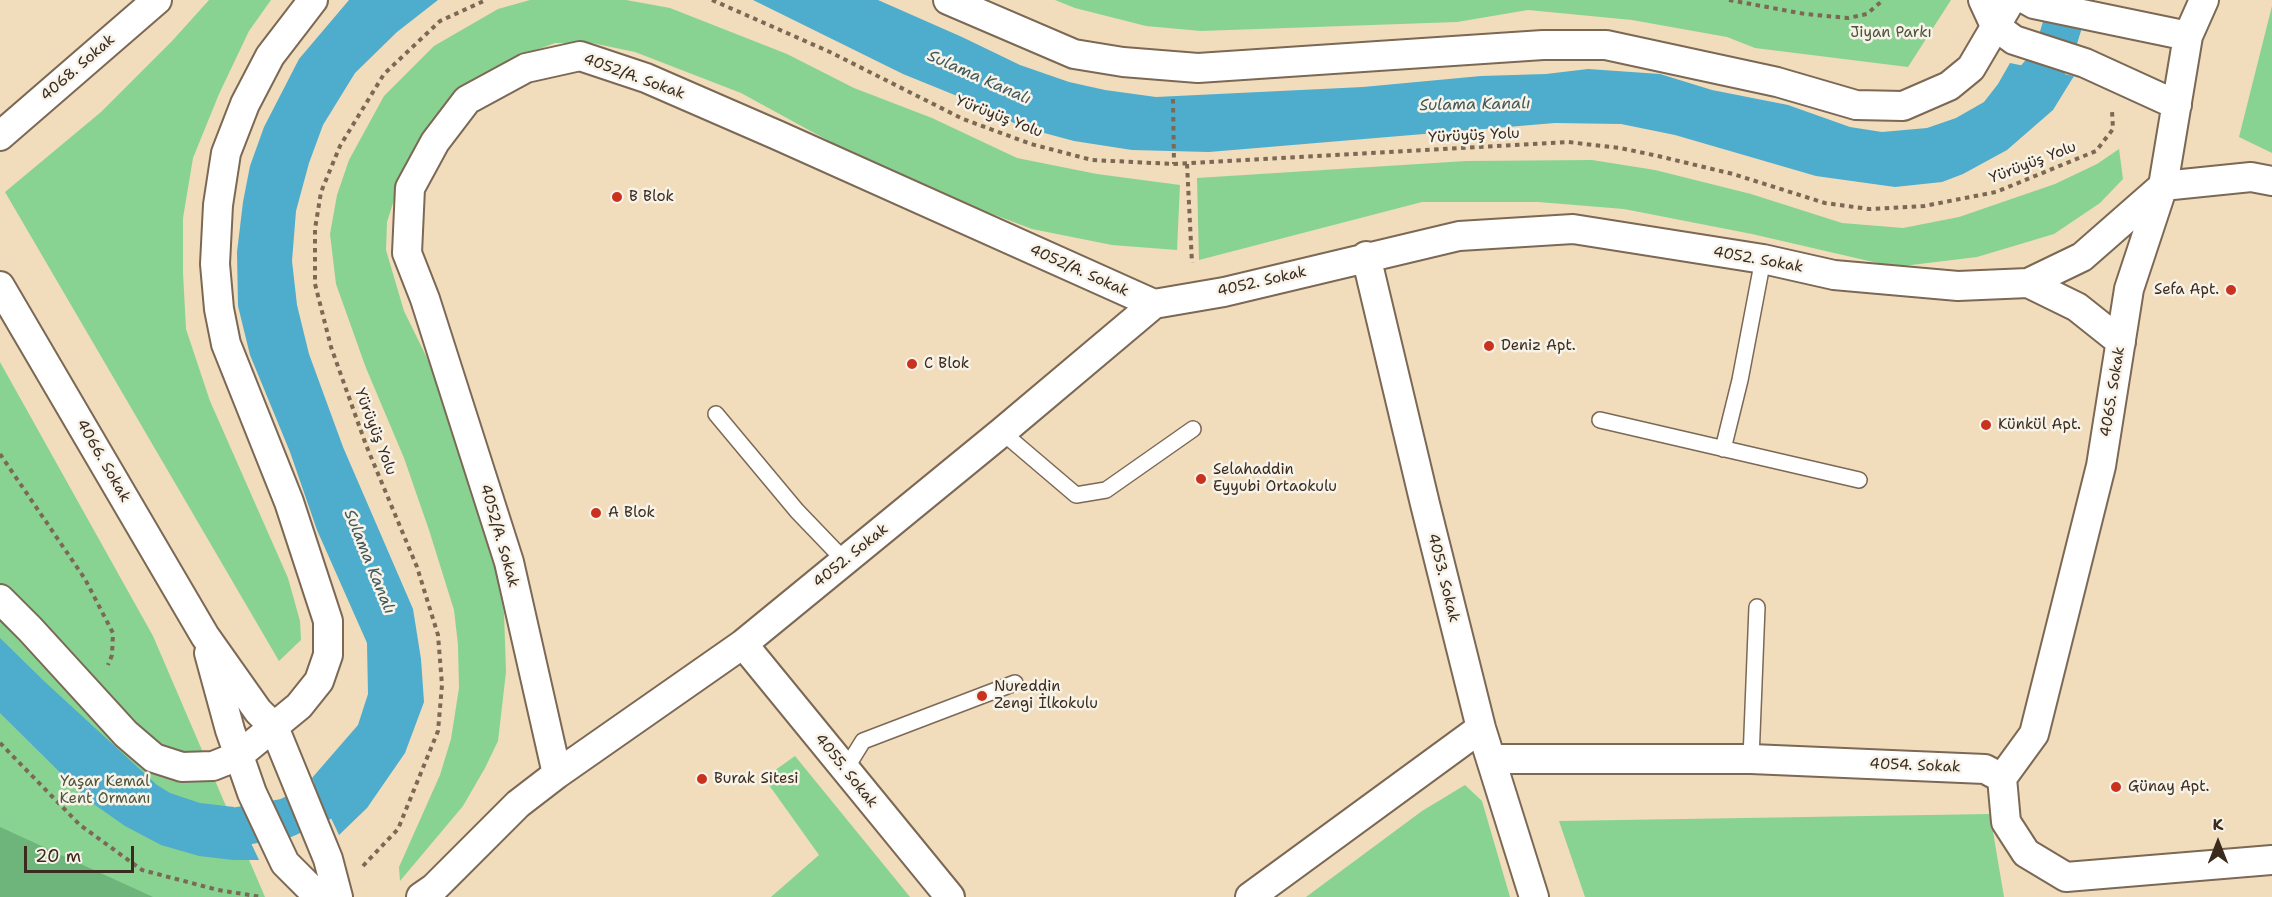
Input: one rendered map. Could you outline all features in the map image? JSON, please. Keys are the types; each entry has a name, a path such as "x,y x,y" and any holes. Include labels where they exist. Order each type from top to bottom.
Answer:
{"street":[{"name":"4068. Sokak","path":"0,136 157,0"},
{"path":"0,599 126,734 154,758 182,767 213,766 238,756 298,706 319,681 328,655 328,621 289,502 226,344 219,309 215,264 218,205 226,153 245,104 270,56 313,0"},
{"path":"948,0 1074,54 1123,62 1198,68 1543,45 1606,45 1777,82 1856,105 1903,106 1948,86 1971,68 2011,0"},
{"path":"1983,0 1995,26 2014,40 2097,68 2177,105"},
{"name":"4065. Sokak","path":"2002,778 2034,734 2101,466 2129,288 2163,186 2188,36 2204,0"},
{"path":"2036,3 2188,36"},
{"name":"4052/A. Sokak","path":"557,774 509,562 425,299 408,253 410,188 435,142 467,100 526,68 580,56 646,78 1154,304"},
{"path":"2163,186 2251,177 2272,181"},
{"name":"4052. Sokak","path":"421,897 434,888 518,804 557,774 743,644 1154,304 1224,292 1366,256 1459,236 1573,230 1763,259 1834,274 1958,286 2028,283 2082,258 2163,186"},
{"name":"4053. Sokak","path":"1366,256 1481,728 1534,897"},
{"path":"2028,283 2077,307 2121,342"},
{"name":"4066. Sokak","path":"0,286 205,636 258,711 274,727 328,859 331,896"},
{"name":"4066. Sokak","path":"205,636 238,756 252,794 285,863 331,896"},
{"name":"4055. Sokak","path":"743,644 950,897"},
{"path":"1250,897 1481,728"},
{"name":"4054. Sokak","path":"1491,759 1751,759 1985,768 2002,778"},
{"path":"2002,778 2006,822 2026,853 2066,877 2272,860"}],"lane":[{"path":"1723,449 1740,380 1763,259"},
{"path":"716,414 797,511 845,561"},
{"path":"1600,420 1859,480"},
{"path":"1002,432 1076,495 1106,490 1193,429"},
{"path":"1751,759 1757,607"},
{"path":"845,770 864,741 1015,683"}],"path":[{"name":"Yürüyüş Yolu","path":"331,896 398,829 438,731 442,685 438,635 424,589 366,446 331,347 315,284 315,230 321,192 339,146 384,74 440,21 486,0"},
{"name":"Yürüyüş Yolu","path":"712,0 830,52 963,119 1031,144 1092,160 1187,164 1568,142 1620,148 1701,166 1825,203 1869,209 1924,206 1996,192 2097,151 2113,129 2097,68"},
{"path":"1729,0 1805,14 1848,18 1867,14 1883,0"},
{"path":"1173,93 1174,164"},
{"path":"1187,164 1194,297"},
{"path":"0,454 85,579 113,633 112,655 107,670"},
{"path":"0,743 80,825 142,870 218,890 262,897"}],"green space":[{"path":"209,0 271,0 249,31 219,94 193,158 183,218 183,273 186,329 210,401 288,578 300,621 301,640 279,661 5,192 101,112 173,40"},
{"path":"530,0 626,0 670,8 787,54 854,88 932,118 1017,158 1097,174 1180,185 1177,250 1112,245 1032,229 950,198 849,152 741,93 635,52 592,43 555,43 510,60 473,79 449,100 423,133 401,178 387,222 386,250 404,311 452,409 489,535 504,613 506,672 498,741 485,768 463,806 400,881 399,867 440,775 451,739 459,688 458,645 454,610 429,530 404,458 366,368 336,284 330,234 337,195 349,160 384,96 434,46 498,9"},
{"name":"Jiyan Parkı","path":"1055,0 1951,0 1908,67 1755,48 1727,37 1632,20 1528,10 1457,22 1201,31 1146,26 1075,8"},
{"path":"2272,6 2272,153 2239,137"},
{"path":"2119,149 2123,179 2100,203 2054,234 1977,257 1895,267 1752,234 1624,209 1538,202 1422,202 1199,260 1197,178 1466,161 1592,160 1655,170 1751,194 1842,223 1903,228 1959,217 2055,184 2097,164"},
{"name":"Yaşar Kemal Kent Ormanı","path":"0,362 153,636 265,897 0,897"},
{"path":"795,756 910,897 771,897 819,855 764,778"},
{"path":"1465,785 1482,801 1510,897 1306,897 1422,811"},
{"path":"1990,814 2004,897 1585,897 1559,821"},
{"path":"0,827 153,897 0,897"}],"water":[{"path":"349,0 438,0 397,32 355,73 323,125 309,163 296,211 292,261 297,305 309,354 343,447 413,609 421,659 424,702 405,753 367,808 339,835 312,778 358,725 368,694 367,643 317,530 290,452 250,355 238,306 237,252 250,166 264,127 299,59"},
{"path":"753,0 878,0 1020,65 1069,82 1156,97 1363,87 1588,69 1660,74 1712,90 1788,105 1850,127 1882,132 1927,128 1956,118 1984,102 2010,63 2074,76 2053,110 2007,150 1963,174 1942,182 1895,187 1816,176 1675,135 1621,124 1555,123 1209,152 1132,150 1074,141 1022,127 967,100 903,74"},
{"path":"0,638 157,785 170,793 200,803 234,807 259,860 199,856 161,845 125,826 88,800 0,713"}],"waterway":[{"name":"Sulama Kanalı","path":"2008,111 2052,59 2070,0"},
{"name":"Sulama Kanalı","path":"191,829 225,829 286,818 338,794 361,780 366,771"}],"place":[{"name":"B Blok","path":"617,197"},
{"name":"Sefa Apt.","path":"2231,290"},
{"name":"Deniz Apt.","path":"1489,346"},
{"name":"C Blok","path":"912,364"},
{"name":"Künkül Apt.","path":"1986,425"},
{"name":"Selahaddin Eyyubi Ortaokulu","path":"1201,479"},
{"name":"A Blok","path":"596,513"},
{"name":"Nureddin Zengi İlkokulu","path":"982,696"},
{"name":"Burak Sitesi","path":"702,779"},
{"name":"Günay Apt.","path":"2116,787"}]}
